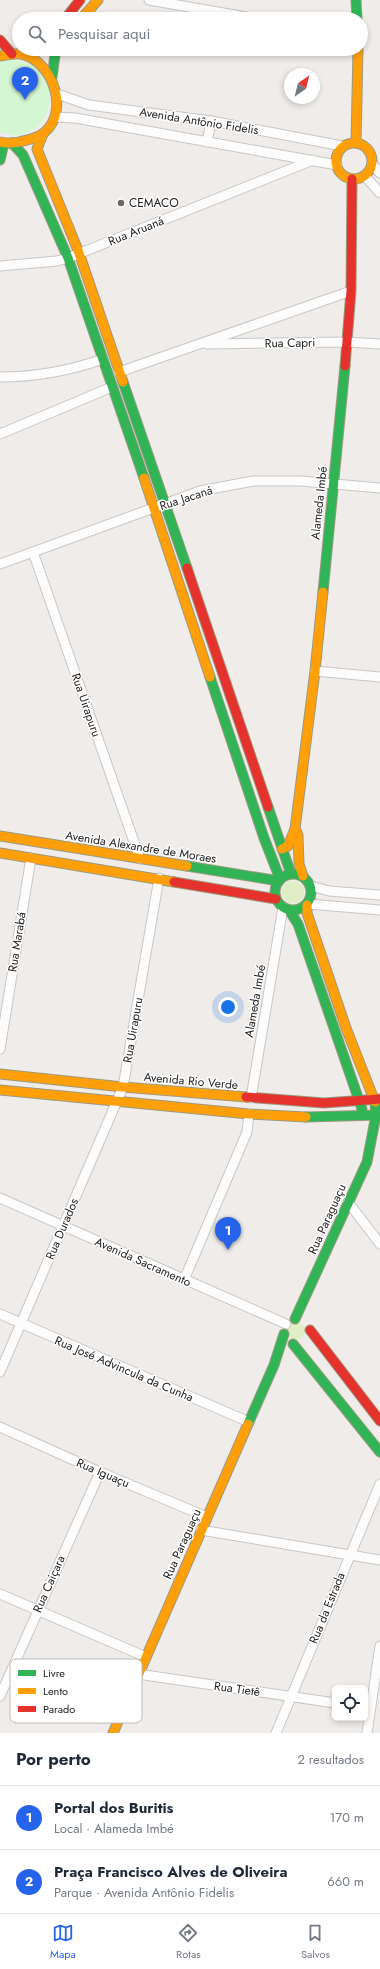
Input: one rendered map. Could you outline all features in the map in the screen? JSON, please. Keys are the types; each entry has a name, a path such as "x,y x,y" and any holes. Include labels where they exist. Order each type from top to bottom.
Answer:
{"street":[{"path":"71,12 80,0"},
{"path":"87,12 98,0"},
{"path":"149,0 218,12"},
{"path":"356,0 357,12"},
{"path":"0,40 12,50"},
{"path":"0,56 12,55"},
{"path":"26,56 34,58 46,66 52,77 57,94 58,108 55,117 43,134 37,149 79,253 166,504 291,874"},
{"path":"52,77 55,56"},
{"path":"356,143 358,56"},
{"name":"Avenida Antônio Fidelis","path":"57,94 90,105 211,121 342,146"},
{"name":"Avenida Antônio Fidelis","path":"55,117 75,118 336,165"},
{"path":"207,142 211,121"},
{"path":"5,143 31,141 43,134"},
{"path":"372,164 370,172 365,176 352,179 343,175 336,165 337,153 342,146 350,142 356,143 364,147 370,156 372,164 380,173"},
{"path":"0,160 5,143"},
{"path":"5,143 22,155 68,258 279,880"},
{"name":"Rua Aruaná","path":"0,266 57,261 68,258 313,160"},
{"path":"35,182 37,171 40,170 47,175"},
{"path":"365,176 380,193"},
{"name":"Alameda Imbé","path":"282,849 288,846 295,829 315,671 351,291 352,179"},
{"name":"Rua Capri","path":"119,372 351,291"},
{"name":"Rua Capri","path":"199,344 347,342 380,344"},
{"path":"0,377 27,377 64,371 103,359"},
{"path":"0,434 112,387"},
{"name":"Rua Jacaná","path":"0,564 200,491 253,481 301,481 380,488"},
{"name":"Rua Uirapuru","path":"33,552 140,859"},
{"path":"315,671 380,678"},
{"name":"Alameda Imbé","path":"295,829 298,835 299,864 303,876"},
{"name":"Avenida Alexandre de Moraes","path":"1,835 140,859 279,880"},
{"path":"0,853 159,878 276,899 298,924 372,1139"},
{"name":"Rua Marabá","path":"0,1049 31,858"},
{"path":"276,899 276,887 279,880 291,874 303,876 311,886 312,895 307,905"},
{"name":"Rua Uirapuru","path":"123,1087 159,878"},
{"path":"311,886 329,891 380,895"},
{"path":"286,909 295,911 307,905 380,910"},
{"name":"Rua Paraguaçu","path":"303,1322 300,1308 367,1162 378,1115 378,1097 346,1028 308,913 307,905"},
{"name":"Alameda Imbé","path":"251,1098 286,909"},
{"name":"Avenida Rio Verde","path":"0,1074 123,1087 324,1103 378,1097"},
{"name":"Rua Durados","path":"0,1372 64,1227 115,1102 123,1087"},
{"path":"0,1090 249,1114 319,1118 378,1115"},
{"path":"184,1280 247,1132 249,1114"},
{"name":"Avenida Sacramento","path":"0,1198 286,1324"},
{"path":"348,1202 380,1244"},
{"name":"Rua José Advincula da Cunha","path":"0,1314 249,1422"},
{"path":"303,1322 286,1324 284,1334 380,1452"},
{"path":"292,1344 306,1342 310,1334 303,1322"},
{"path":"303,1322 380,1421"},
{"name":"Rua Paraguaçu","path":"142,1666 274,1365 284,1334"},
{"name":"Rua Paraguaçu","path":"274,1365 292,1344"},
{"name":"Rua Iguaçu","path":"0,1427 100,1472 207,1517"},
{"name":"Rua Caiçara","path":"16,1659 100,1472"},
{"name":"Rua da Estrada","path":"276,1733 349,1555 380,1484"},
{"path":"201,1530 380,1560"},
{"path":"0,1594 146,1657"},
{"path":"367,1733 372,1708 380,1646"},
{"name":"Rua Caiçara","path":"0,1696 10,1673"},
{"name":"Rua Tietê","path":"142,1675 332,1703"},
{"name":"Rua Paraguaçu","path":"113,1733 117,1723"}],"green space":[{"path":"10,60 31,65 43,76 49,91 49,106 43,120 32,130 18,135 0,132 0,62"},
{"path":"289,881 297,881 304,888 304,896 297,903 289,903 282,896 282,888"},
{"path":"296,1322 302,1325 305,1331 302,1337 296,1340 290,1337 287,1331 290,1325"}],"traffic: fast":[{"path":"356,0 357,12"},
{"path":"52,77 55,56"},
{"path":"0,160 4,143"},
{"path":"12,143 23,155 68,258 144,478"},
{"path":"323,592 345,366"},
{"path":"123,382 187,568"},
{"path":"210,677 264,838 280,879"},
{"path":"268,807 291,874"},
{"path":"187,866 279,881"},
{"path":"297,874 306,879 310,885 311,892 310,899 306,905 297,910 289,910 280,905 276,899 275,888 280,879 286,875 297,874"},
{"path":"289,910 298,924 362,1109"},
{"path":"295,1319 367,1162 376,1115 375,1102"},
{"path":"306,1117 380,1115"},
{"path":"248,1424 274,1365 284,1334"},
{"path":"293,1344 380,1452"}],"traffic: slow":[{"path":"87,12 98,0"},
{"path":"0,56 12,54"},
{"path":"0,142 17,142 39,136 49,128 55,117 57,104 55,91 50,78 43,67 33,59 26,56"},
{"path":"356,143 358,56"},
{"path":"43,134 37,149 79,253 123,382"},
{"path":"354,143 367,148 372,161 367,174 354,179 341,174 336,161 341,148 354,143"},
{"path":"144,478 210,677"},
{"path":"282,849 288,846 295,829 315,671 323,592"},
{"path":"295,829 298,835 299,864 303,876"},
{"path":"0,836 187,866"},
{"path":"0,853 174,882"},
{"path":"307,905 307,913 346,1028 375,1102"},
{"path":"0,1074 123,1087 246,1097"},
{"path":"0,1090 249,1114 306,1117"},
{"path":"142,1667 248,1424"},
{"path":"113,1733 117,1723"}],"traffic: jam":[{"path":"71,12 80,0"},
{"path":"0,40 12,54"},
{"path":"345,366 351,291 352,179"},
{"path":"187,568 268,807"},
{"path":"174,882 276,899"},
{"path":"246,1097 324,1103 380,1099"},
{"path":"310,1330 380,1421"}],"place":[{"name":"Praça Francisco Alves de Oliveira","path":"25,100"},
{"name":"CEMACO","path":"121,203"},
{"name":"Portal dos Buritis","path":"228,1250"}]}
